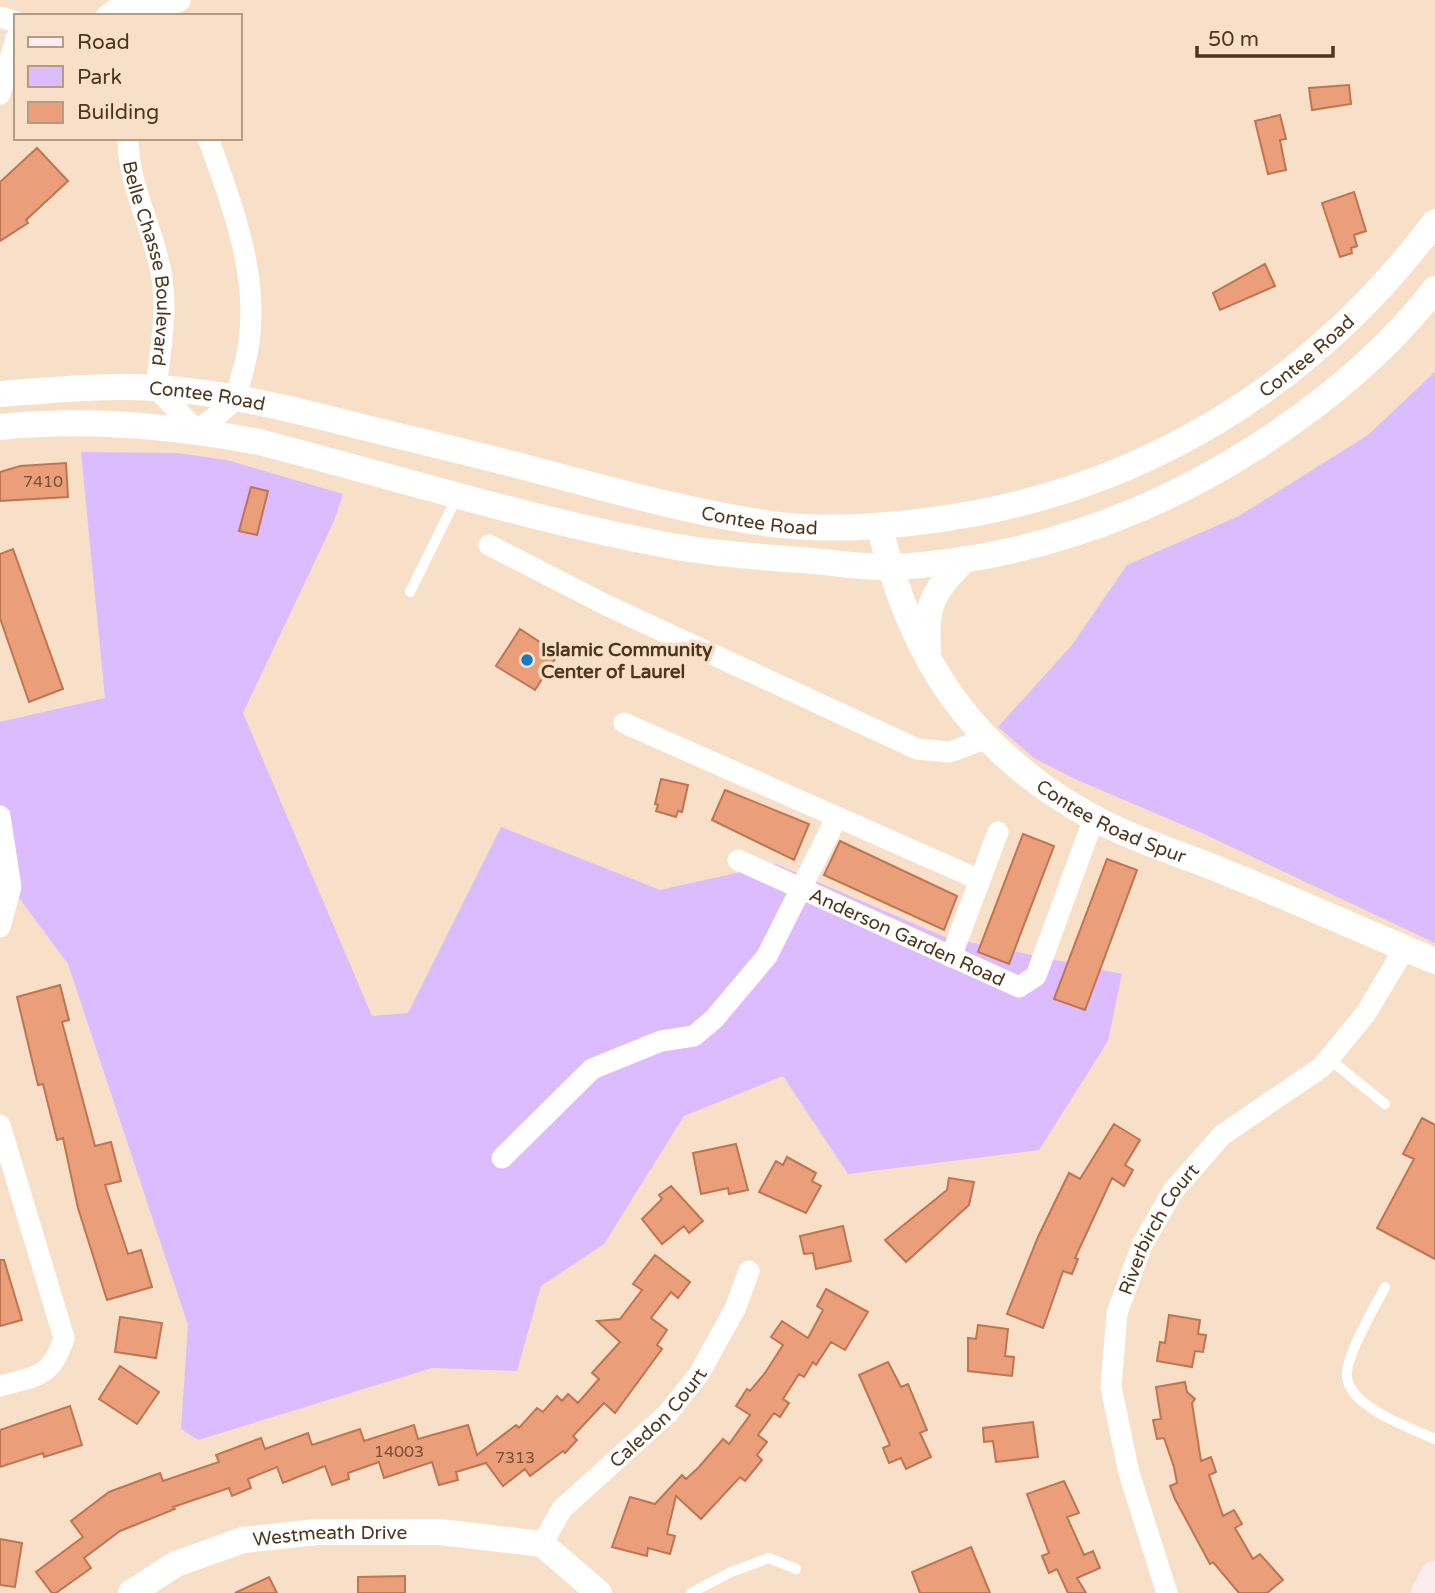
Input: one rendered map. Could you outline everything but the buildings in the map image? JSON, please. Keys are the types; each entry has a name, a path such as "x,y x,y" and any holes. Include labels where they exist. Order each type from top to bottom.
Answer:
{"main road":[{"path":"1426,1593 1435,1576"}],"street":[{"path":"109,14 121,6 133,3 171,8"},
{"path":"0,94 14,45"},
{"name":"Belle Chasse Boulevard","path":"128,140 132,176 159,259 164,289 165,324 156,388 197,430"},
{"path":"197,430 234,399 247,359 251,295 237,223 209,140"},
{"name":"Contee Road","path":"0,394 156,388 234,399 317,415 655,502 774,524 880,528 962,516 1035,500 1100,479 1158,454 1241,407 1310,357 1398,271 1435,222"},
{"name":"Contee Road","path":"0,427 90,423 197,430 259,442 658,544 772,558 890,567 964,559 1056,539 1137,511 1209,476 1333,393 1380,351 1435,289"},
{"name":"Contee Road Spur","path":"880,528 890,567 928,660 948,693 985,740 1035,782 1094,818 1435,961"},
{"path":"489,545 606,605 918,749 950,752 985,740"},
{"path":"928,660 926,617 936,590 964,559"},
{"path":"624,723 980,880"},
{"path":"0,816 12,887 0,927"},
{"path":"502,1158 592,1069 661,1041 694,1036 714,1019 767,956 838,817"},
{"name":"Anderson Garden Road","path":"738,860 1019,987 1035,976 1094,818"},
{"path":"951,957 998,832"},
{"name":"Riverbirch Court","path":"1167,1593 1129,1473 1111,1387 1117,1313 1142,1245 1173,1191 1222,1135 1322,1067 1366,1013 1405,948"},
{"path":"0,1125 64,1338 57,1361 35,1376 0,1386"},
{"name":"Caledon Court","path":"542,1544 562,1509 668,1413 699,1374 735,1309 749,1271"},
{"name":"Westmeath Drive","path":"131,1593 176,1564 243,1540 317,1532 427,1532 542,1544"},
{"path":"542,1544 599,1593"}],"lane":[{"path":"410,592 458,494"},
{"path":"1328,1058 1385,1104"},
{"path":"1385,1287 1351,1358 1347,1378 1356,1397 1389,1418 1435,1439"},
{"path":"691,1593 731,1572 769,1558 796,1569"}],"green space":[{"path":"1435,372 1435,943 1204,834 1075,779 1034,758 998,727 1072,645 1127,565 1239,516 1368,435"},
{"path":"81,452 177,453 227,460 343,494 334,521 243,713 372,1016 408,1013 501,827 660,890 776,864 945,937 1122,974 1108,1041 1039,1150 848,1174 783,1076 684,1116 604,1244 541,1286 517,1371 432,1368 198,1440 181,1429 188,1325 68,964 11,887 0,816 0,722 105,698"}],"place":[{"name":"Islamic Community Center of Laurel","path":"527,660"}]}
